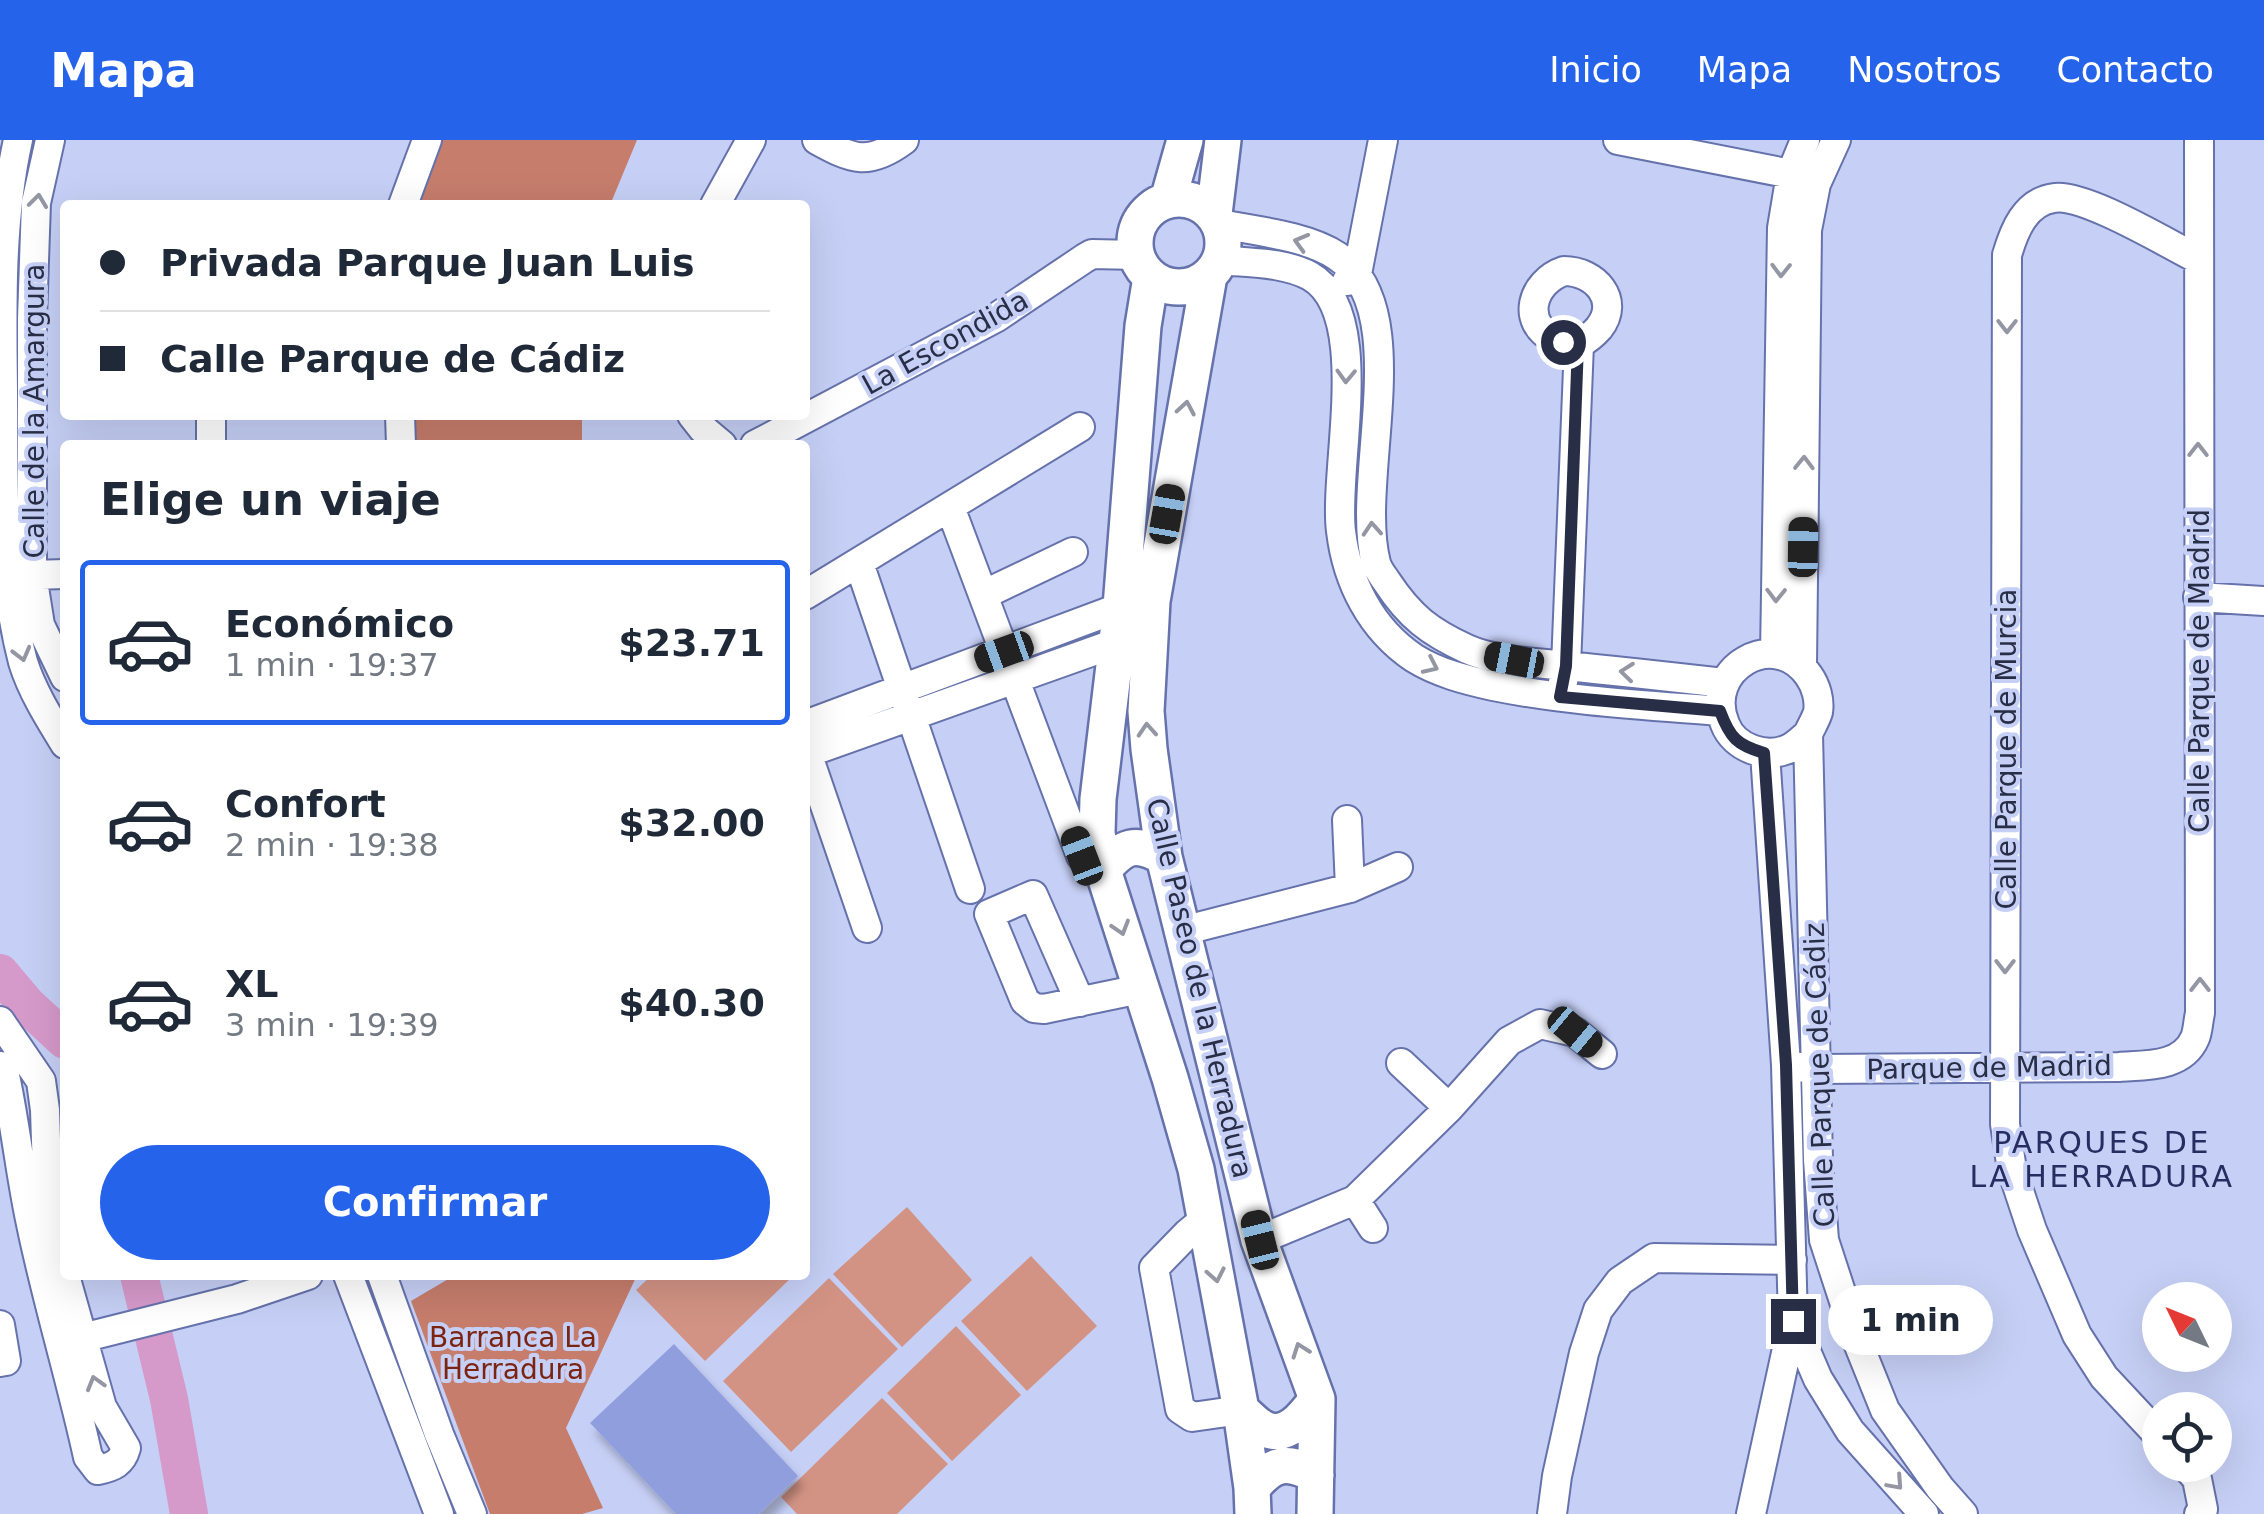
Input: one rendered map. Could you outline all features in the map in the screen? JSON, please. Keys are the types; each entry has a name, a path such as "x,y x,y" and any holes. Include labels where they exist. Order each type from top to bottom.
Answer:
{"main road":[{"path":"1168,200 1184,140"},
{"path":"1217,219 1194,200 1168,200 1153,208 1142,221 1136,238 1144,266 1170,286 1191,286 1215,268 1222,140"},
{"name":"Calle Paseo de la Herradura","path":"1144,266 1143,326 1121,607 1092,863 1140,989 1196,1169 1241,1410 1253,1501"},
{"name":"Calle Paseo de la Herradura","path":"1215,268 1152,601 1146,711 1164,857 1182,930 1260,1240 1317,1399 1315,1514"},
{"path":"1098,799 1119,815 1144,808 1154,795"},
{"path":"1092,863 1127,848 1140,847 1164,857"},
{"path":"1241,1410 1260,1427 1272,1432 1288,1430 1317,1399"},
{"path":"1253,1501 1273,1467 1302,1468 1316,1475"}],"street":[{"name":"Calle de la Amargura","path":"18,140 1,225 5,568 25,668 60,736"},
{"name":"Calle de la Amargura","path":"50,140 36,203 32,576 40,625 60,667"},
{"path":"405,200 427,140"},
{"path":"718,200 751,140"},
{"path":"817,140 846,156 871,159 904,140"},
{"path":"1328,293 1357,274 1383,140"},
{"path":"1618,140 1791,174"},
{"path":"1775,654 1782,228 1791,174 1805,140"},
{"name":"Calle Parque de Cádiz","path":"1836,140 1816,184 1807,230 1802,666 1816,686 1818,711 1808,734 1818,1160 1824,1240 1885,1410 1963,1514"},
{"name":"Calle Parque de Madrid","path":"2161,1064 2177,1058 2194,1041 2200,1013 2199,140"},
{"name":"Calle Parque de Murcia","path":"2142,1418 2104,1377 2077,1335 2051,1279 2012,1170 2004,1124 2007,255 2015,229 2030,209 2054,198 2086,202 2198,258"},
{"path":"1217,219 1306,242 1337,256 1357,274 1372,304 1380,346 1370,527 1376,566 1403,607 1434,632 1472,652 1722,697"},
{"name":"La Escondida","path":"810,416 997,317 1092,254 1144,266"},
{"path":"1215,268 1292,268 1314,278 1328,293 1340,318 1347,354 1340,529 1353,587 1383,632 1415,659 1457,678 1560,697 1722,697"},
{"path":"1560,697 1566,666 1578,344"},
{"path":"696,420 716,440"},
{"name":"La Escondida","path":"764,440 802,420"},
{"path":"810,593 1080,427"},
{"path":"950,507 1004,652 1092,863"},
{"path":"983,595 1072,552"},
{"path":"859,563 970,888"},
{"path":"32,576 60,574"},
{"path":"2198,598 2264,601"},
{"path":"810,740 906,702 1004,652 1121,607"},
{"path":"906,702 1015,678 1116,643"},
{"path":"1802,666 1775,654 1754,656 1736,666 1722,697 1728,732 1744,746 1764,753 1789,749 1808,734"},
{"name":"Calle Parque de Cádiz","path":"1764,753 1786,1065 1793,1321 1818,1379 1850,1432 1924,1514"},
{"path":"812,790 866,928"},
{"path":"1347,820 1350,888"},
{"path":"1182,930 1350,888 1398,867"},
{"path":"1080,1002 1140,989"},
{"path":"0,1021 41,1081 47,1171 60,1258"},
{"path":"1260,1240 1355,1200 1449,1108 1509,1041 1540,1024 1575,1032 1602,1054"},
{"path":"1400,1063 1449,1108"},
{"name":"Parque de Madrid","path":"1786,1065 1817,1069 2161,1064"},
{"path":"0,1066 13,1112 12,1181 30,1219 71,1345"},
{"path":"13,1112 26,1102 37,1102 45,1110"},
{"path":"1355,1200 1373,1228"},
{"path":"1205,1219 1154,1268 1180,1409 1192,1417 1241,1410"},
{"path":"1552,1514 1584,1353 1598,1310 1620,1281 1654,1258 1792,1260"},
{"path":"63,1280 71,1345"},
{"path":"71,1345 293,1280"},
{"path":"350,1280 439,1514"},
{"path":"384,1280 472,1514"},
{"path":"1750,1514 1793,1321"},
{"path":"0,1326 6,1361 0,1362"},
{"path":"1850,1432 1885,1410"},
{"path":"2198,1482 2202,1509 2199,1514"}],"shaded area":[{"path":"907,1207 972,1280 902,1347 833,1274"},
{"path":"1031,1256 1097,1326 1027,1391 961,1321"},
{"path":"829,1278 898,1349 791,1452 723,1381"},
{"path":"647,1280 789,1280 705,1361 636,1290"},
{"path":"956,1326 1021,1395 952,1461 887,1393"},
{"path":"882,1398 948,1464 897,1514 797,1514 781,1497"}],"green space":[{"path":"439,140 637,140 612,200 417,200"},
{"path":"413,420 582,420 582,440 414,440"},
{"name":"Barranca La Herradura","path":"447,1280 635,1280 566,1428 603,1508 582,1514 490,1514 411,1301"}],"building":[{"path":"674,1344 798,1476 759,1514 676,1514 590,1423"}],"waterway":[{"path":"0,973 60,1035"},
{"path":"140,1280 169,1399 189,1514"}],"district":[{"name":"PARQUES DE LA HERRADURA","path":"2102,1160"}],"route":[{"path":"1563,342 1578,344 1566,666 1560,697 1720,711 1728,732 1744,746 1764,753 1786,1065 1793,1321"}]}
